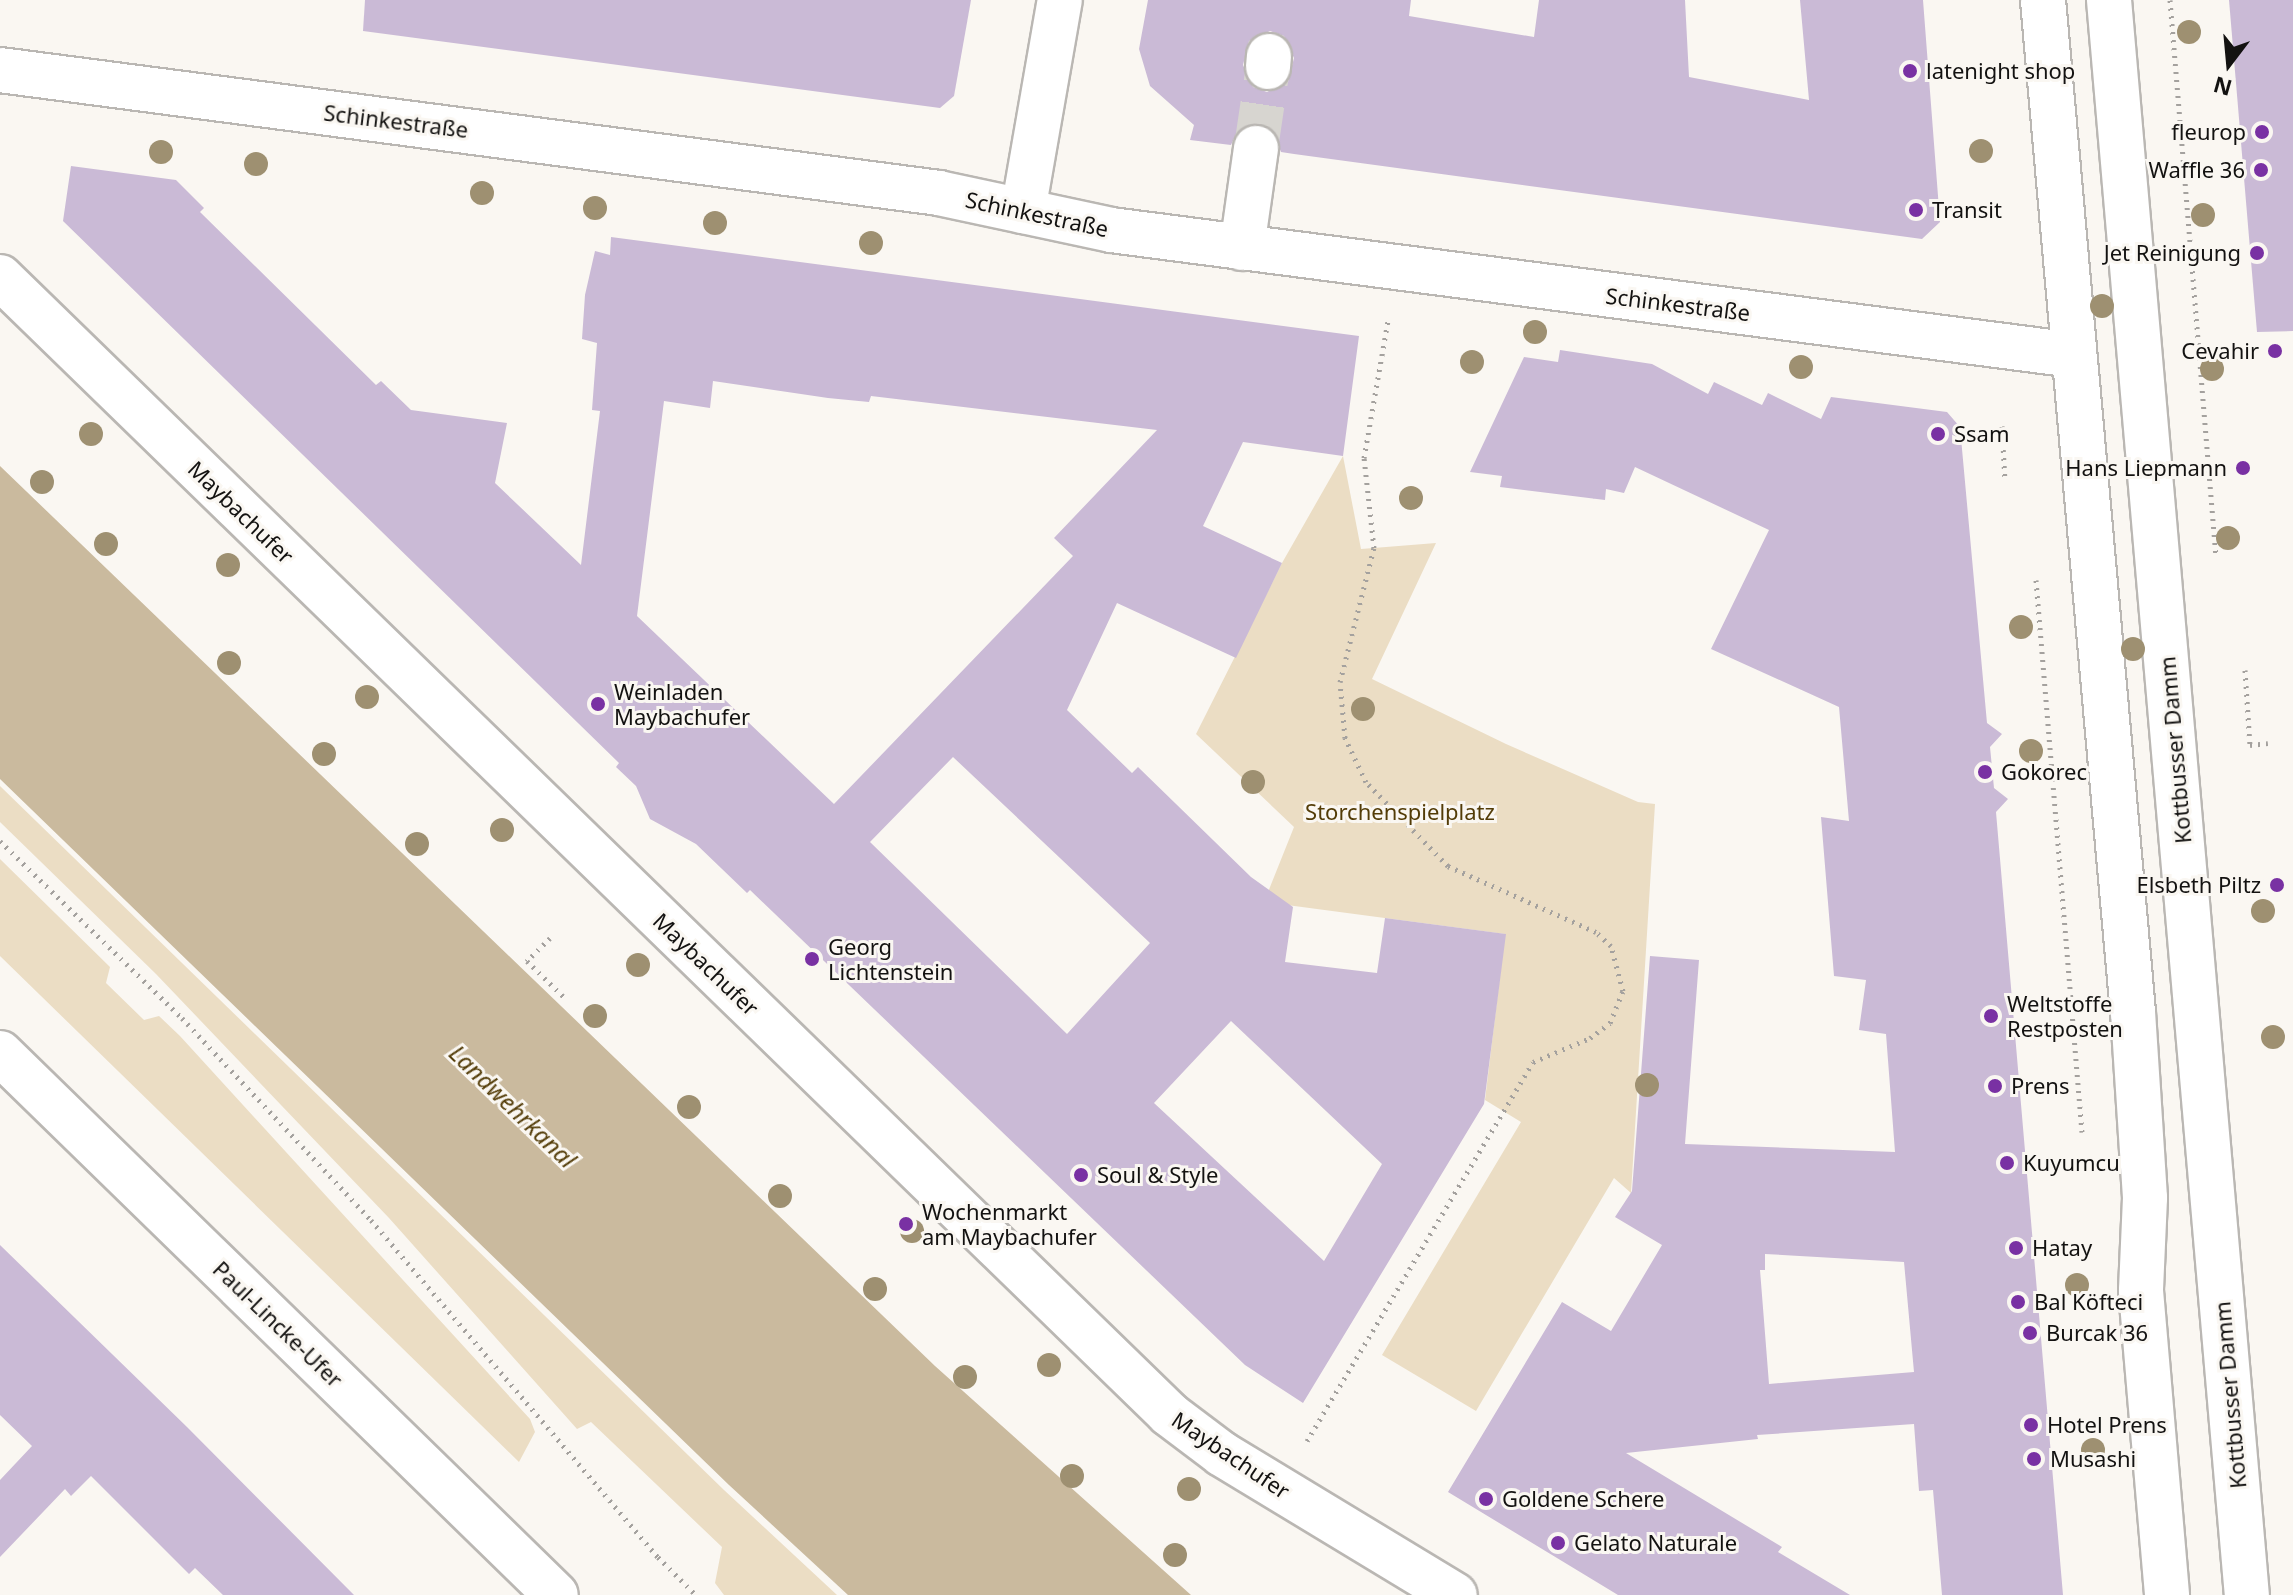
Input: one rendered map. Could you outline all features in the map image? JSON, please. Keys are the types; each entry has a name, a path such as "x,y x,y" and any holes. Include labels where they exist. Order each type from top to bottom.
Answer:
{"street":[{"path":"1023,211 1060,0"},
{"path":"2043,0 2133,1012 2145,1198 2141,1291 2167,1595"},
{"name":"Kottbusser Damm","path":"2109,0 2247,1595"},
{"name":"Schinkestraße","path":"0,70 939,193 1111,230 2074,355"},
{"path":"1242,248 1256,148"},
{"name":"Maybachufer","path":"0,277 1169,1414 1222,1454 1455,1595"},
{"name":"Paul-Lincke-Ufer","path":"0,1053 548,1593"}],"path":[{"path":"2170,0 2205,413"},
{"path":"1306,1442 1533,1062 1590,1038 1610,1023 1623,991 1611,946 1596,932 1448,866 1366,782 1345,738 1340,682 1374,548 1364,458 1388,321"},
{"path":"2002,426 2005,481"},
{"path":"2035,598 2084,1148"},
{"path":"2245,670 2250,745 2268,743"},
{"path":"0,841 182,1018 371,1220 696,1595"},
{"path":"550,938 527,961 565,998"}],"green space":[{"name":"Storchenspielplatz","path":"1343,456 1361,549 1436,543 1372,679 1506,744 1638,802 1655,804 1631,1193 1614,1178 1476,1411 1382,1355 1521,1122 1485,1100 1505,934 1264,902 1294,827 1196,734 1282,563"},
{"path":"0,786 724,1490 837,1595 724,1595 715,1583 722,1547 591,1422 577,1429 389,1218 156,974 0,822"},
{"path":"0,859 110,967 106,983 144,1020 159,1016 180,1036 530,1419 535,1432 519,1462 0,956"}],"shaded area":[{"path":"0,466 935,1366 1191,1595 848,1595 729,1485 0,779"}],"building":[{"path":"365,0 971,0 954,96 940,108 363,31"},
{"path":"1148,0 1411,0 1409,16 1534,37 1539,0 1685,0 1689,77 1809,100 1800,0 1923,0 1940,222 1922,239 1294,154 1281,152 1272,129 1259,123 1237,132 1231,145 1190,140 1194,125 1150,86 1139,49","holes":["1270,31 1284,36 1294,58 1288,82 1267,92 1253,87 1243,65 1249,41"]},
{"path":"2229,0 2293,0 2293,331 2257,332"},
{"path":"71,166 176,180 204,208 200,212 376,385 381,381 411,410 507,423 495,483 581,565 600,411 592,410 597,343 582,339 585,295 595,251 610,255 611,237 1359,336 1343,456 1243,442 1203,526 1282,563 1236,658 1117,603 1067,710 1132,773 1138,767 1251,877 1293,907 1285,962 1377,973 1385,918 1506,934 1484,1104 1303,1403 1245,1365 750,890 747,893 696,844 650,819 636,786 616,767 619,763 63,221","holes":["713,381 828,398 869,402 871,396 1157,430 1054,538 1073,556 834,804 637,616 664,401 710,408","953,757 1150,943 1067,1034 870,842","1231,1021 1382,1164 1324,1261 1154,1103"]},
{"path":"1560,350 1652,364 1708,394 1714,382 1762,405 1768,393 1821,419 1831,397 1947,412 1960,427 1987,723 2002,734 1990,747 1994,788 2008,799 1996,812 2063,1595 1942,1595 1933,1490 1919,1491 1914,1424 1757,1435 1758,1439 1626,1453 1782,1547 1778,1552 1850,1595 1618,1595 1448,1492 1562,1302 1611,1331 1662,1245 1615,1217 1632,1191 1650,956 1699,960 1685,1144 1895,1152 1886,1034 1859,1030 1866,980 1834,976 1821,817 1849,821 1839,707 1711,649 1769,530 1635,467 1624,493 1606,489 1605,500 1500,487 1502,476 1470,472 1524,357 1558,362","holes":["1765,1254 1904,1262 1914,1372 1769,1384 1760,1270 1765,1270"]},
{"path":"0,1245 354,1595 223,1595 195,1568 189,1574 91,1476 71,1496 65,1489 0,1557 0,1480 32,1446 0,1415"}],"tunnel":[{"path":"1256,148 1268,67"}],"place":[{"name":"latenight shop","path":"1910,71"},
{"name":"fleurop","path":"2262,132"},
{"name":"Waffle 36","path":"2261,170"},
{"name":"Transit","path":"1916,210"},
{"name":"Jet Reinigung","path":"2257,253"},
{"name":"Cevahir","path":"2275,351"},
{"name":"Ssam","path":"1938,434"},
{"name":"Hans Liepmann","path":"2243,468"},
{"name":"Weinladen Maybachufer","path":"598,704"},
{"name":"Gokorec","path":"1985,772"},
{"name":"Elsbeth Piltz","path":"2277,885"},
{"name":"Georg Lichtenstein","path":"812,959"},
{"name":"Weltstoffe Restposten","path":"1991,1016"},
{"name":"Prens","path":"1995,1086"},
{"name":"Kuyumcu","path":"2007,1163"},
{"name":"Soul & Style","path":"1081,1175"},
{"name":"Wochenmarkt am Maybachufer","path":"906,1224"},
{"name":"Hatay","path":"2016,1248"},
{"name":"Bal Köfteci","path":"2018,1302"},
{"name":"Burcak 36","path":"2030,1333"},
{"name":"Hotel Prens","path":"2031,1425"},
{"name":"Musashi","path":"2034,1459"},
{"name":"Goldene Schere","path":"1486,1499"},
{"name":"Gelato Naturale","path":"1558,1543"}],"water label":[{"name":"Landwehrkanal","path":"513,1106"}]}
